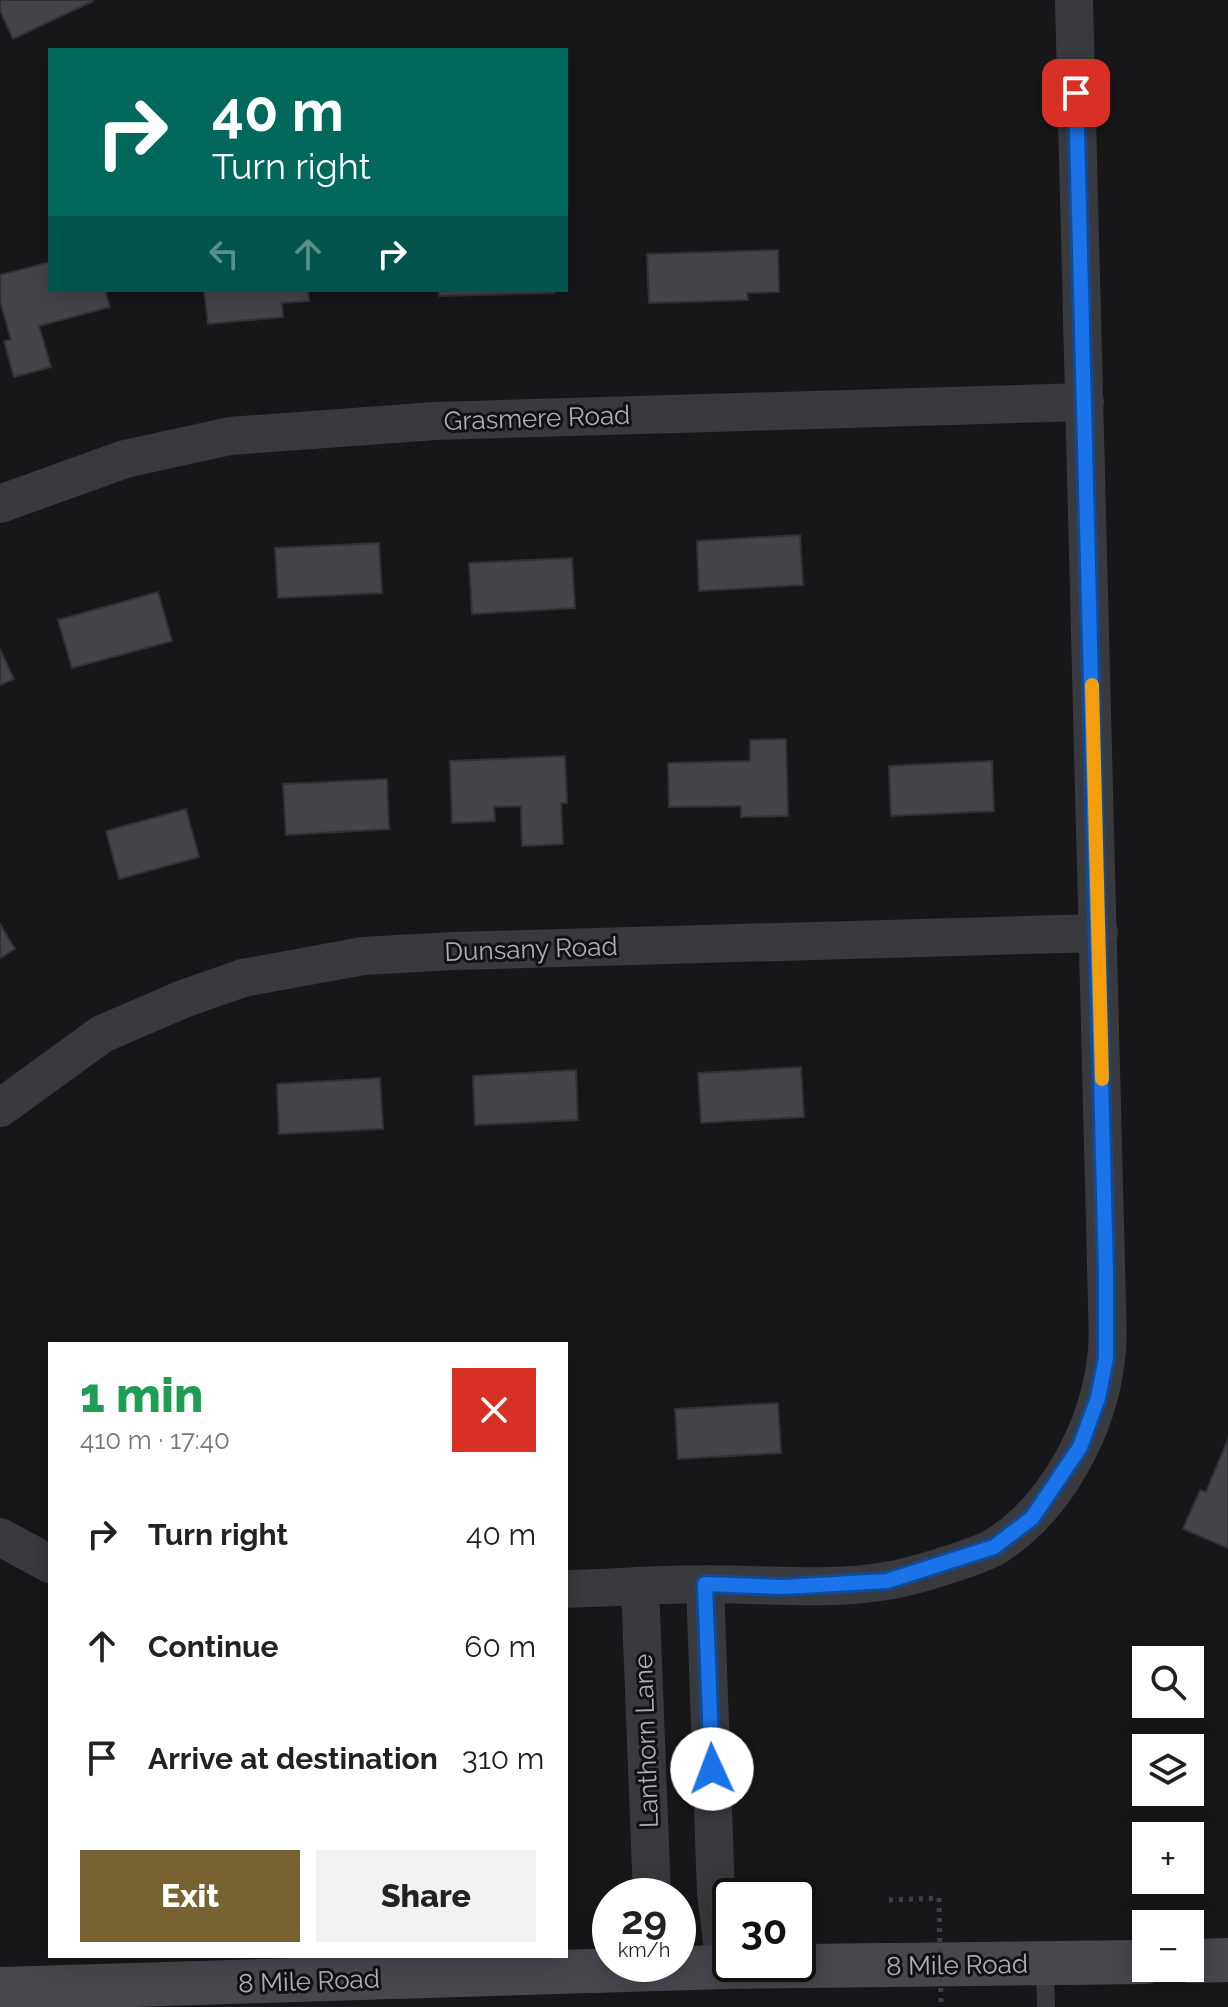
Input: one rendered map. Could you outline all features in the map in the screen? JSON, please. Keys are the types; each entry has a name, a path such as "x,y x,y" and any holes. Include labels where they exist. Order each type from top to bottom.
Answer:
{"main road":[{"path":"1204,1961 1228,1960"},
{"name":"8 Mile Road","path":"816,1966 1132,1962"},
{"name":"8 Mile Road","path":"0,1989 592,1969"}],"street":[{"path":"568,1589 705,1584 783,1587 887,1581 994,1547 1032,1518 1080,1447 1098,1398 1106,1358 1099,933 1074,0"},
{"name":"Grasmere Road","path":"0,504 125,459 230,436 435,421 1085,402"},
{"name":"Dunsany Road","path":"0,1108 102,1034 183,999 243,978 363,956 1099,933"},
{"path":"0,1537 48,1563"},
{"path":"705,1584 715,1878"},
{"name":"Lanthorn Lane","path":"640,1587 651,1878"}],"lane":[{"path":"1045,1964 1046,2007"}],"path":[{"path":"889,1900 939,1898 941,2007"}],"building":[{"path":"0,0 93,1 13,39 0,11"},
{"path":"778,250 779,292 747,293 748,300 649,303 647,254"},
{"path":"48,263 48,292 106,292 110,307 39,326 51,367 14,377 4,341 11,340 0,301 0,275"},
{"path":"204,292 308,292 309,301 282,303 283,317 208,324"},
{"path":"439,292 554,292 554,293 439,296"},
{"path":"800,535 803,585 699,591 697,541"},
{"path":"379,543 382,593 278,598 275,548"},
{"path":"572,558 575,608 472,614 469,563"},
{"path":"158,592 172,641 72,668 58,620"},
{"path":"0,649 14,679 0,685"},
{"path":"786,739 788,816 741,817 741,806 669,807 668,763 750,761 750,740"},
{"path":"565,756 567,803 561,803 563,844 522,846 521,806 494,807 495,821 452,823 450,761"},
{"path":"992,761 994,811 891,816 889,766"},
{"path":"387,779 389,829 286,835 283,784"},
{"path":"186,809 199,857 119,879 106,831"},
{"path":"0,924 15,949 0,958"},
{"path":"801,1067 804,1117 701,1123 698,1073"},
{"path":"576,1070 578,1120 475,1125 473,1076"},
{"path":"380,1078 383,1129 279,1134 277,1084"},
{"path":"778,1403 781,1453 678,1459 675,1409"},
{"path":"1228,1439 1228,1548 1183,1529 1200,1490 1206,1492"}],"slow traffic":[{"path":"1092,685 1102,1079"}],"route":[{"path":"712,1769 705,1584 783,1587 887,1581 958,1561 994,1547 1032,1518 1056,1485 1080,1447 1098,1398 1106,1358 1106,1273 1076,93"}]}
